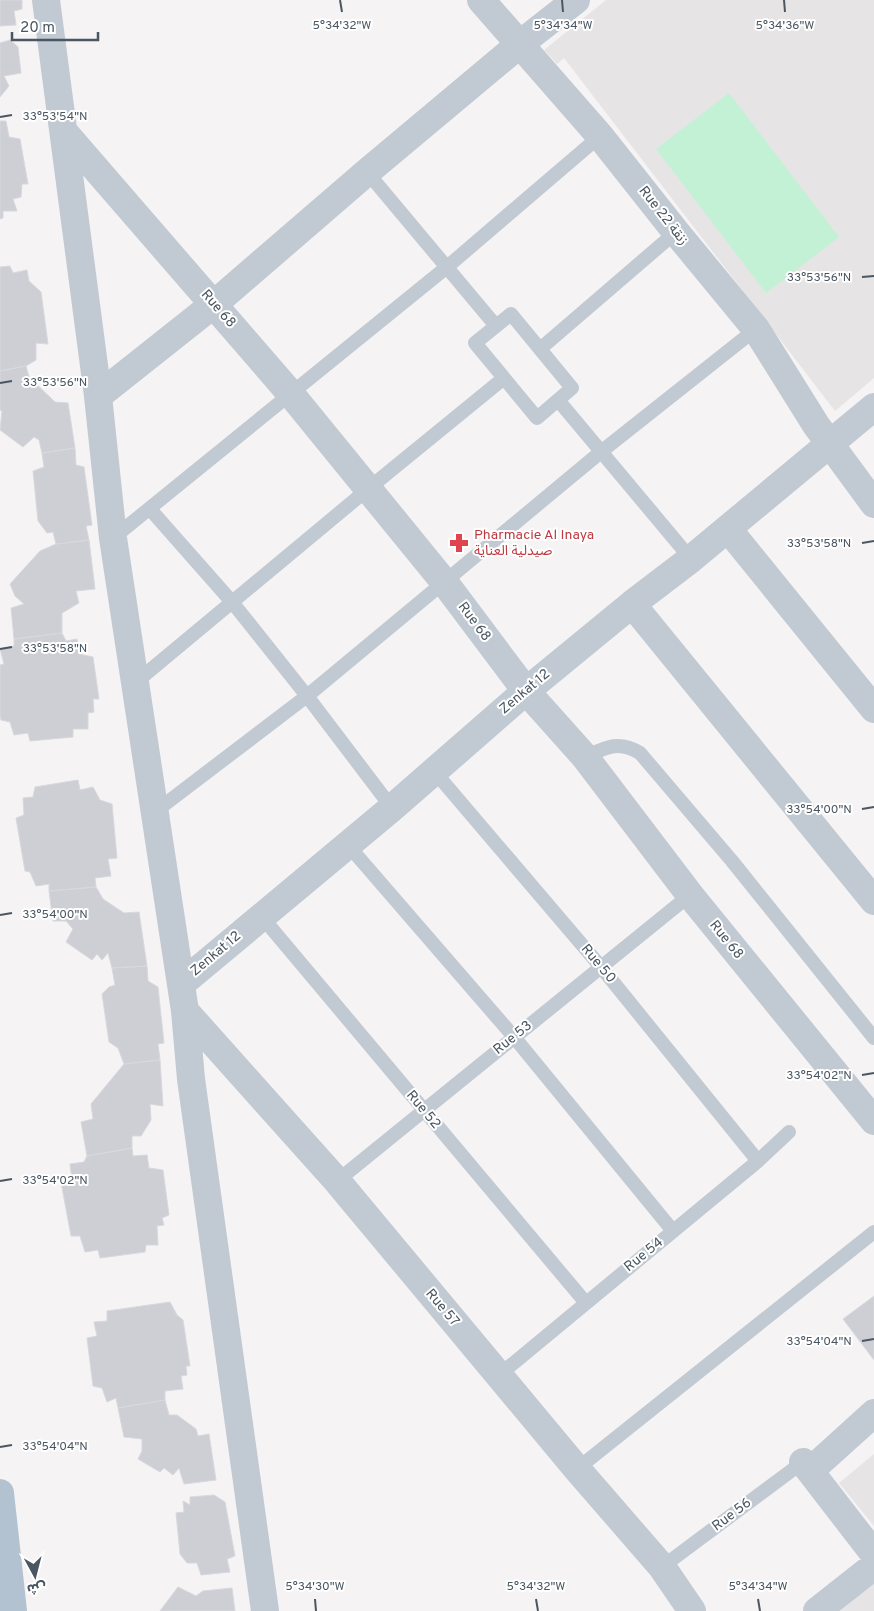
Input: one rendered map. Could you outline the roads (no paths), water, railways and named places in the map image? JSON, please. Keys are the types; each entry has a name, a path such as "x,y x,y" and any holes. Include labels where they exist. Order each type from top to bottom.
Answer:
{"main road":[{"path":"0,1493 13,1611"}],"street":[{"path":"46,0 98,396 113,538 185,1011 192,1089 265,1611"},
{"name":"Rue 22 زنقة","path":"481,0 600,136 756,329 830,445 874,504"},
{"path":"98,396 214,304 367,172 520,44 576,0"},
{"name":"Rue 68","path":"64,132 290,393 445,583 526,691 585,757 690,895 874,1122"},
{"name":"Zenkat 12","path":"181,984 392,808 526,691 632,604 728,529 874,407"},
{"path":"728,529 874,709"},
{"path":"632,604 874,901"},
{"name":"Rue 57","path":"185,1011 337,1181 498,1376 662,1567 692,1611"},
{"name":"Rue 56","path":"806,1467 874,1414"},
{"path":"806,1467 874,1554"},
{"path":"817,1611 874,1566"}],"lane":[{"path":"113,538 447,267 600,136"},
{"path":"367,172 496,326"},
{"path":"540,349 676,232"},
{"path":"511,314 540,349 572,388 537,418 475,343 511,314"},
{"path":"156,811 307,696 602,451 756,329"},
{"path":"136,682 504,378"},
{"path":"558,400 691,559"},
{"path":"150,509 232,602 307,696 392,808"},
{"path":"585,757 616,745 624,746 640,753 732,861 874,1038"},
{"name":"Rue 50","path":"434,771 601,967 758,1161"},
{"path":"347,844 514,1037 673,1231"},
{"name":"Rue 53","path":"337,1181 690,895"},
{"name":"Rue 52","path":"262,917 586,1303"},
{"name":"Rue 54","path":"498,1376 758,1161 789,1132"},
{"path":"577,1469 874,1232"},
{"name":"Rue 56","path":"662,1567 806,1467"}],"place":[{"name":"Pharmacie Al Inaya صيدلية العناية","path":"459,543"}]}
